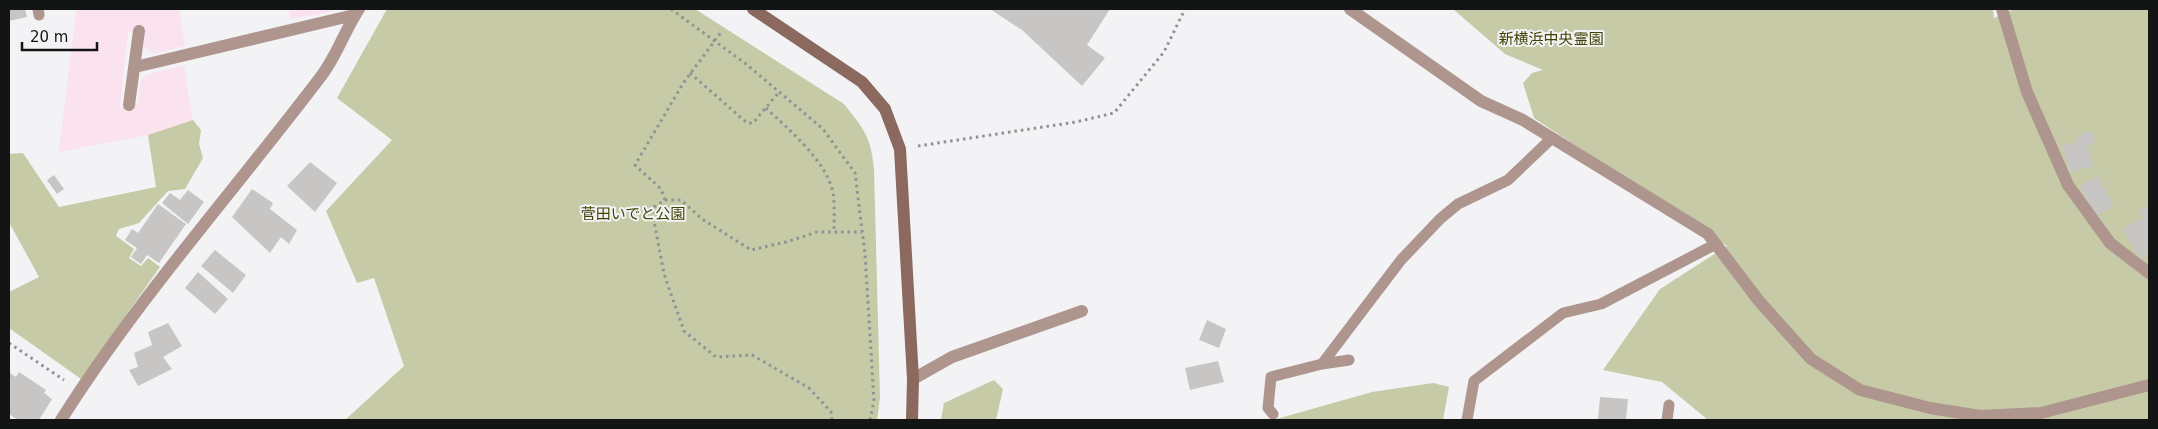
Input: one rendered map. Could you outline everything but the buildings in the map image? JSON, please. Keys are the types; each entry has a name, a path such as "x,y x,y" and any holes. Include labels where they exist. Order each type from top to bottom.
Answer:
{"street":[{"path":"753,9 862,82 885,109 900,148 913,379 912,420"},
{"path":"1350,9 1481,102 1523,120 1686,218 1708,234 1759,301 1811,359 1860,390 1930,408 1980,416 2041,413 2149,385"},
{"path":"2002,9 2027,92 2068,185 2110,243 2149,273"},
{"path":"135,67 357,12"},
{"path":"61,420 80,390 169,267 323,73 357,12"},
{"path":"129,105 139,31"},
{"path":"913,379 952,357 1082,311"}],"lane":[{"path":"1322,364 1401,260 1440,219 1458,204 1508,180 1552,138"},
{"path":"1467,420 1474,381 1563,313 1601,304 1716,244"},
{"path":"1273,414 1268,408 1271,377 1322,364 1349,360"},
{"path":"1667,420 1668,405"}],"path":[{"path":"671,9 715,41 823,129 855,172 862,232 874,401 870,420"},
{"path":"900,148 1076,122 1114,113 1164,52 1185,9"},
{"path":"665,200 661,189 635,164 690,73 722,31"},
{"path":"690,73 747,123 753,123 779,92"},
{"path":"766,108 794,134 821,166 832,192 834,232"},
{"path":"832,420 831,412 809,388 752,355 716,357 684,331 664,274 654,222 654,207 665,200 681,200 702,219 751,250 817,232 862,232"},
{"path":"9,343 80,390"}],"shaded area":[{"path":"179,9 185,46 153,54 144,46 145,29 128,32 120,108 138,104 140,82 146,75 184,65 193,120 148,135 59,152 76,10"},
{"path":"288,9 335,9 331,12 291,19"}],"green space":[{"name":"菅田いでと公園","path":"387,9 695,9 844,104 865,134 871,149 874,169 880,398 877,420 345,420 404,366 374,278 357,283 326,211 392,140 337,98"},
{"name":"新横浜中央霊園","path":"1453,9 1993,9 1994,18 2014,9 2149,9 2149,420 1708,420 1662,382 1603,370 1660,289 1727,246 1534,118 1523,83 1532,73 1543,70 1505,54"},
{"path":"193,120 201,130 199,144 203,158 185,189 168,191 139,223 119,229 116,236 134,249 129,258 141,266 148,258 160,267 81,379 9,328 9,292 39,277 9,224 9,154 23,153 59,207 156,187 148,135"},
{"path":"994,380 1003,389 996,420 941,420 944,403"},
{"path":"1433,383 1449,387 1443,420 1273,420 1372,392"}]}
